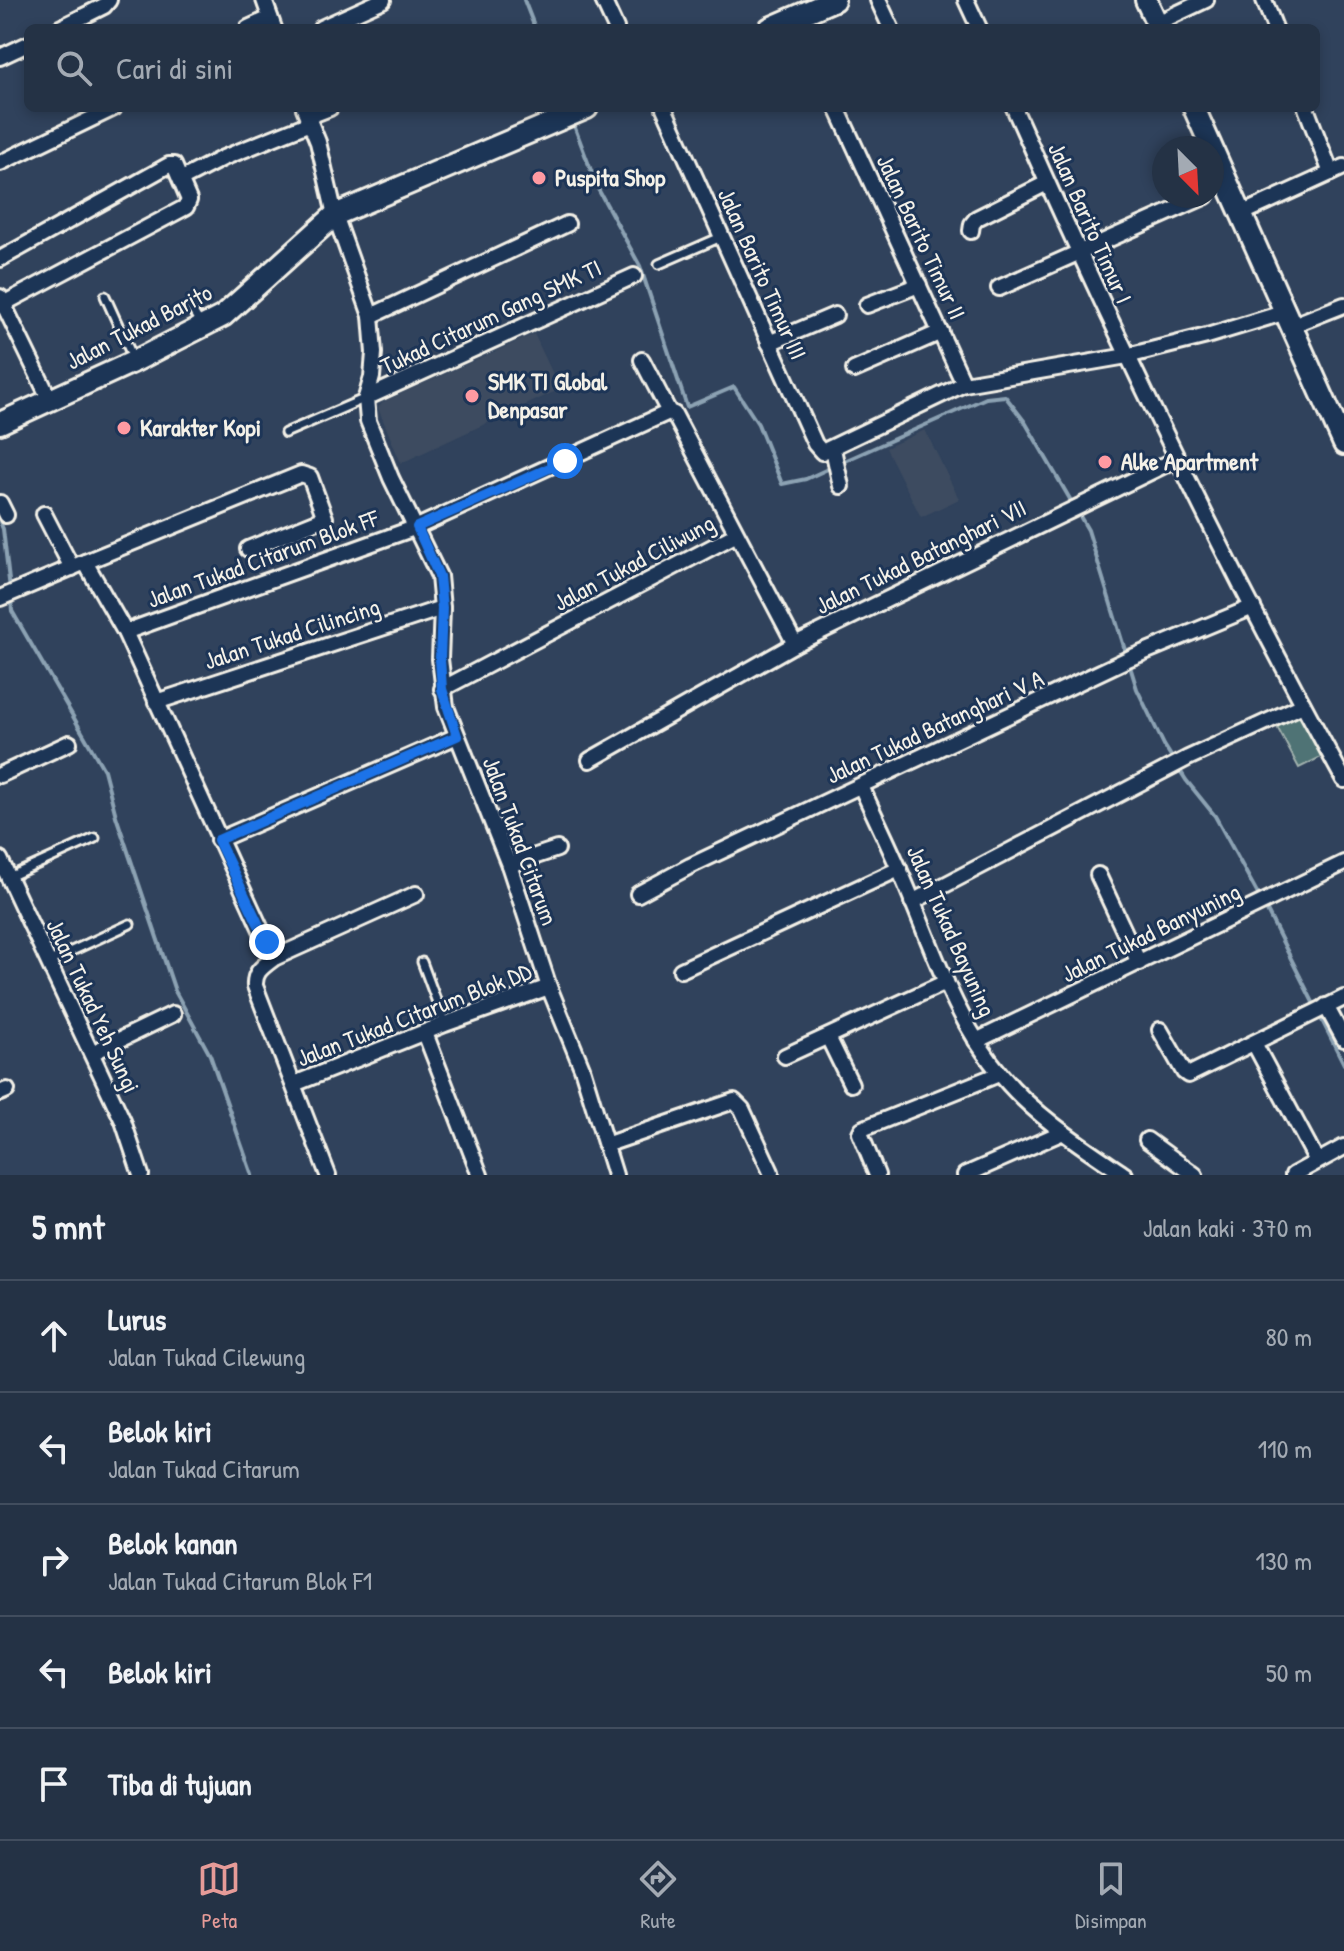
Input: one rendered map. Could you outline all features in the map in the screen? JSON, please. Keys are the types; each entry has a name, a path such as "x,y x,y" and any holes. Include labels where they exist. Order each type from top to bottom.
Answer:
{"street":[{"path":"68,24 104,6 109,0"},
{"path":"264,0 272,23"},
{"path":"330,24 383,0"},
{"path":"603,0 614,24"},
{"path":"797,23 834,0"},
{"path":"878,0 889,24"},
{"path":"966,0 977,24"},
{"path":"1146,0 1158,24"},
{"path":"1160,24 1206,0"},
{"path":"1264,0 1273,24"},
{"path":"0,57 24,46"},
{"path":"0,163 106,112"},
{"name":"Jalan Barito Timur III","path":"666,112 815,444 834,464 964,384"},
{"name":"Jalan Barito Timur II","path":"839,112 964,384"},
{"name":"Jalan Barito Timur I","path":"1016,112 1127,356"},
{"path":"1195,112 1203,136"},
{"path":"1243,213 1337,170 1308,112"},
{"name":"Jalan Tukad Barito","path":"0,423 203,328 239,304 335,215 572,115"},
{"path":"182,179 307,116"},
{"name":"Jalan Tukad Citarum","path":"307,116 318,142 335,215 371,316 374,367 366,398 368,421 439,576 442,689 457,736 509,865 549,987 582,1068 608,1144 615,1175"},
{"path":"0,259 169,165 174,165 182,179 189,200 186,207 2,301 50,400"},
{"path":"971,231 977,218 1047,183"},
{"path":"1224,193 1243,213 1339,419 1344,444"},
{"path":"999,288 1179,208"},
{"path":"371,316 567,224"},
{"name":"Tukad Citarum Gang SMK TI","path":"366,398 634,276"},
{"path":"867,305 919,285"},
{"path":"964,384 1127,356 1344,305"},
{"path":"769,343 835,315"},
{"path":"854,370 941,332"},
{"path":"1127,356 1177,459 1344,780"},
{"path":"642,360 669,412 674,414 735,535"},
{"name":"Jalan Tukad Citarum Blok FF","path":"125,632 417,527 669,412"},
{"name":"Jalan Tukad Batanghari VII","path":"590,760 795,644 1062,512 1177,459"},
{"path":"2,597 260,490 301,474 308,475 325,518 248,549"},
{"path":"44,514 125,632 274,958"},
{"name":"Jalan Tukad Ciliwung","path":"442,689 735,535 795,644"},
{"name":"Jalan Tukad Batanghari V A","path":"638,894 1123,662 1253,607"},
{"name":"Jalan Tukad Cilincing","path":"156,702 442,608"},
{"path":"912,902 1188,758 1303,705"},
{"path":"218,840 457,736"},
{"path":"0,775 69,743"},
{"name":"Jalan Tukad Bayuning","path":"861,786 946,982 976,1041 999,1074 1063,1132 1125,1175"},
{"path":"509,865 557,849"},
{"name":"Jalan Tukad Yeh Sungi","path":"0,859 123,1121 141,1175"},
{"name":"Jalan Tukad Banyuning","path":"976,1041 1344,863"},
{"path":"681,970 899,869"},
{"path":"1098,875 1139,963"},
{"path":"328,1175 254,977 274,958 416,894"},
{"path":"785,1056 946,982"},
{"name":"Jalan Tukad Citarum Blok DD","path":"294,1084 549,987"},
{"path":"1160,1030 1188,1075 1344,998"},
{"path":"1323,1008 1344,1039"},
{"path":"92,1053 173,1014"},
{"path":"425,1033 480,1175"},
{"path":"828,1037 851,1084"},
{"path":"1254,1043 1317,1161"},
{"path":"877,1175 860,1131 999,1074"},
{"path":"608,1144 734,1101 742,1109 771,1172"},
{"path":"965,1175 1063,1132"},
{"path":"1147,1140 1195,1175"},
{"path":"1293,1175 1344,1147"}],"lane":[{"path":"659,264 721,237"},
{"path":"105,296 135,361"},
{"path":"189,305 203,328"},
{"path":"285,433 366,398"},
{"path":"8,877 95,838"},
{"path":"48,962 130,924"},
{"path":"422,962 445,1024"}],"shaded area":[{"name":"SMK TI Global Denpasar","path":"534,334 560,389 401,463 378,408 383,402"},
{"path":"925,430 959,499 921,517 886,448"}],"green space":[{"path":"1304,712 1327,754 1299,768 1276,725"}],"waterway":[{"path":"524,0 533,24"},
{"path":"572,120 598,189 640,266 687,407 734,387 758,424 782,484 806,479 832,467"},
{"path":"840,463 986,398 1005,396 1025,422 1088,530 1137,689 1164,745 1186,780 1215,816 1260,898"},
{"path":"0,522 10,589"},
{"path":"11,597 12,611 104,770 116,816 175,991 210,1055 252,1175"},
{"path":"1264,905 1344,1064"}],"place":[{"name":"Puspita Shop","path":"539,178"},
{"name":"SMK TI Global Denpasar","path":"472,396"},
{"name":"Karakter Kopi","path":"124,428"},
{"name":"Alke Apartment","path":"1105,462"}],"route":[{"path":"267,942 218,840 457,736 442,689 439,576 417,527 565,461"}]}
